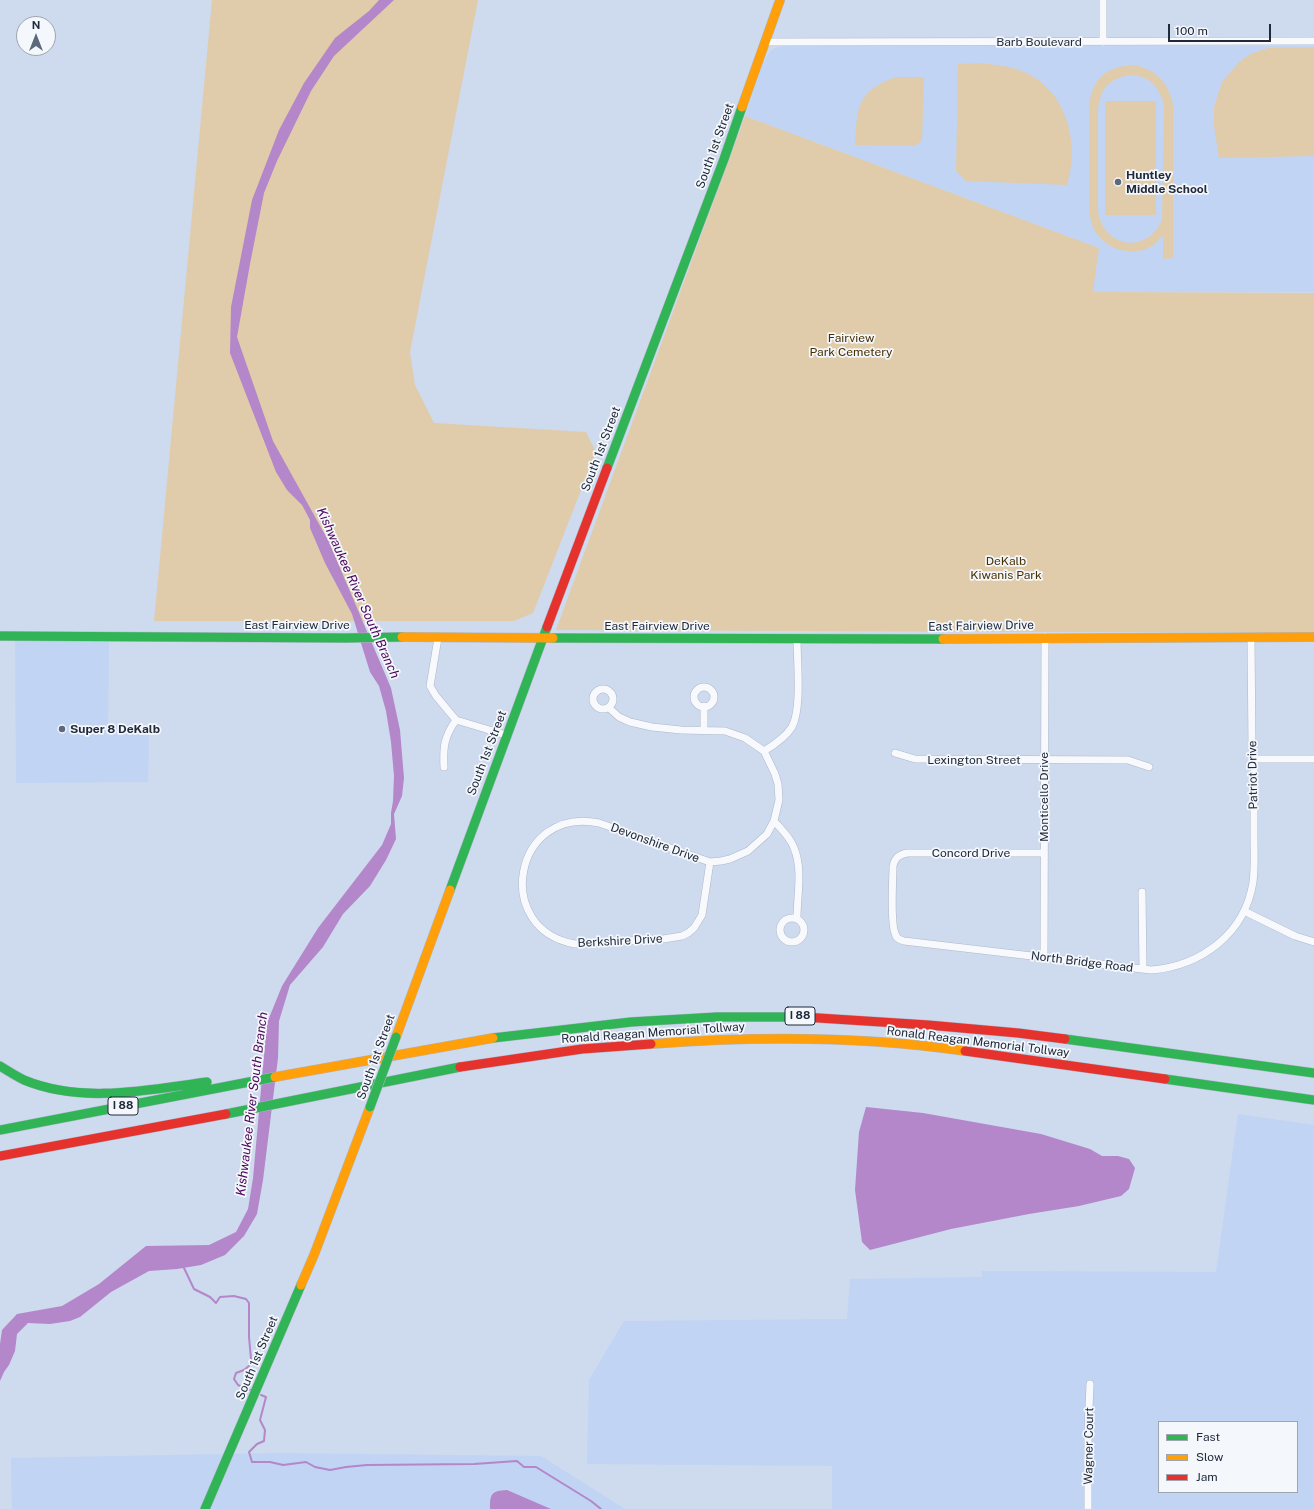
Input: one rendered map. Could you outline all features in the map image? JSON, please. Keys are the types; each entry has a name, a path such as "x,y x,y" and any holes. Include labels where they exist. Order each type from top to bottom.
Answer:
{"main road":[{"name":"South 1st Street","path":"205,1509 314,1255 370,1107 506,735 724,159 780,0"},
{"name":"East Fairview Drive","path":"0,636 797,639 1045,637 1314,638"},
{"name":"Ronald Reagan Memorial Tollway","path":"246,1081 288,1075 494,1038 538,1032 630,1022 764,1016 824,1017 1018,1033 1314,1073"},
{"name":"Ronald Reagan Memorial Tollway","path":"0,1156 235,1112 447,1069 575,1050 631,1044 714,1039 806,1039 870,1041 925,1045 1314,1100"},
{"path":"0,1066 14,1074 40,1085 60,1090 84,1093 108,1093 224,1080 246,1081"},
{"name":"I 88","path":"0,1130 246,1081"}],"street":[{"path":"1103,0 1103,42"},
{"name":"Barb Boulevard","path":"765,42 1314,41"},
{"name":"Monticello Drive","path":"1044,957 1045,637"},
{"name":"Patriot Drive","path":"1244,910 1250,895 1254,867 1254,759 1252,749 1251,637"},
{"path":"438,638 430,686 436,696 456,720 506,735"},
{"path":"764,751 787,734 795,720 798,700 797,639"},
{"path":"704,706 704,730"},
{"path":"609,708 619,717 645,726 667,729 725,731 745,738 764,751 778,784 779,800 774,821 792,843 795,848 798,861 797,918"},
{"path":"444,767 444,742 448,732 456,720"},
{"name":"Lexington Street","path":"895,754 915,759 1128,760 1149,768"},
{"path":"1254,759 1314,759"},
{"name":"Devonshire Drive","path":"532,850 538,840 552,829 566,822 582,820 599,823 710,862 730,859 748,851 767,834 774,821"},
{"name":"Berkshire Drive","path":"532,850 525,863 523,877 523,894 527,908 537,924 546,933 562,941 574,944 664,939 682,936 688,933 694,928 702,915 710,862"},
{"name":"Concord Drive","path":"898,939 894,931 893,866 894,861 898,856 907,853 1044,853"},
{"path":"1142,892 1143,969"},
{"path":"1244,910 1296,936 1314,942"},
{"name":"North Bridge Road","path":"898,939 904,941 1151,970 1169,968 1189,962 1204,954 1226,936 1236,924 1244,910"},
{"name":"Wagner Court","path":"1088,1509 1090,1384"}],"shaded area":[{"path":"379,0 394,0 334,56 311,91 277,161 264,193 237,337 273,441 329,542 391,688 400,730 404,778 402,796 394,814 396,839 386,860 370,886 343,914 323,947 290,985 279,1021 278,1058 263,1180 257,1214 244,1236 225,1255 201,1265 177,1269 149,1271 111,1292 80,1317 70,1321 50,1324 28,1323 17,1334 15,1351 0,1381 0,1344 2,1330 17,1314 62,1306 99,1284 146,1246 209,1245 236,1232 248,1209 253,1178 267,1023 282,986 318,928 382,845 391,824 394,776 386,711 379,686 370,672 352,614 325,563 310,528 310,520 302,505 287,490 276,472 230,353 231,307 252,200 279,130 304,83 335,38 369,11"},
{"name":"Huntley Middle School","path":"1314,46 1314,292 1092,292 1099,248 745,116 762,65 770,51 777,47"},
{"path":"15,639 109,639 108,725 149,725 148,782 16,783"},
{"path":"866,1107 923,1113 1041,1134 1090,1149 1102,1156 1118,1156 1129,1159 1135,1168 1129,1189 1121,1196 1079,1206 951,1229 870,1250 862,1242 855,1190 859,1132"},
{"path":"1238,1114 1314,1125 1314,1509 832,1509 832,1466 587,1464 589,1380 624,1321 847,1319 850,1279 982,1277 982,1271 1216,1272"},
{"path":"278,1453 541,1456 625,1509 12,1509 11,1458"},
{"path":"507,1490 551,1509 490,1509 492,1494 498,1491"}],"green space":[{"path":"212,0 478,0 410,352 415,385 434,423 586,432 596,452 533,613 514,621 154,621"},
{"path":"1268,48 1314,48 1314,156 1219,158 1214,126 1214,107 1222,82 1238,63 1250,54"},
{"path":"978,63 1006,66 1026,73 1045,85 1055,97 1068,124 1071,139 1072,155 1067,185 966,181 956,171 958,64"},
{"path":"1135,65 1143,67 1156,74 1165,84 1173,105 1173,258 1163,259 1163,236 1156,243 1140,251 1122,250 1113,247 1099,237 1091,220 1089,211 1089,107 1091,97 1093,88 1102,76 1108,71","holes":["1129,75 1148,79 1156,87 1164,105 1162,220 1157,229 1149,237 1132,243 1116,239 1104,228 1100,221 1098,212 1098,109 1101,96 1111,82"]},
{"path":"896,77 924,77 922,140 915,146 855,145 859,110 866,94 883,82"},
{"path":"1105,101 1156,101 1156,215 1105,215"},
{"name":"Fairview Park Cemetery","path":"745,116 1099,248 1093,292 1314,293 1314,633 556,630"}],"waterway":[{"path":"184,1268 194,1289 210,1297 216,1303 220,1297 234,1296 246,1299 249,1303 250,1365 244,1370 236,1373 234,1379 238,1385 250,1390"},
{"path":"261,1395 266,1397 260,1420 265,1430 264,1441 257,1444 249,1452 252,1462 270,1462 283,1465 306,1462 315,1467 330,1470 367,1465 474,1464 517,1461 524,1467 536,1467 591,1501 601,1509"}],"traffic: fast":[{"path":"607,468 724,159 742,107"},
{"path":"450,890 547,627"},
{"path":"0,636 402,637"},
{"path":"553,638 943,639"},
{"path":"493,1038 631,1022 717,1017 803,1017"},
{"path":"370,1107 396,1037"},
{"path":"1065,1039 1314,1073"},
{"path":"0,1066 24,1080 69,1092 115,1093 207,1082"},
{"path":"226,1114 460,1067"},
{"path":"0,1130 275,1077"},
{"path":"1165,1079 1314,1100"},
{"path":"205,1509 301,1285"}],"traffic: slow":[{"path":"742,107 780,0"},
{"path":"402,637 553,638"},
{"path":"943,639 1314,637"},
{"path":"396,1037 450,890"},
{"path":"275,1077 493,1038"},
{"path":"651,1044 690,1041 808,1039 887,1042 965,1051"},
{"path":"301,1285 314,1255 370,1107"}],"traffic: jam":[{"path":"547,627 607,468"},
{"path":"803,1017 928,1025 1065,1039"},
{"path":"460,1067 582,1049 651,1044"},
{"path":"965,1051 1165,1079"},
{"path":"0,1156 226,1114"}],"place":[{"name":"Huntley Middle School","path":"1118,182"},
{"name":"Super 8 DeKalb","path":"62,729"}],"park label":[{"name":"DeKalb Kiwanis Park","path":"1006,568"}],"water label":[{"name":"Kishwaukee River South Branch","path":"358,593"},
{"name":"Kishwaukee River South Branch","path":"252,1104"}]}
